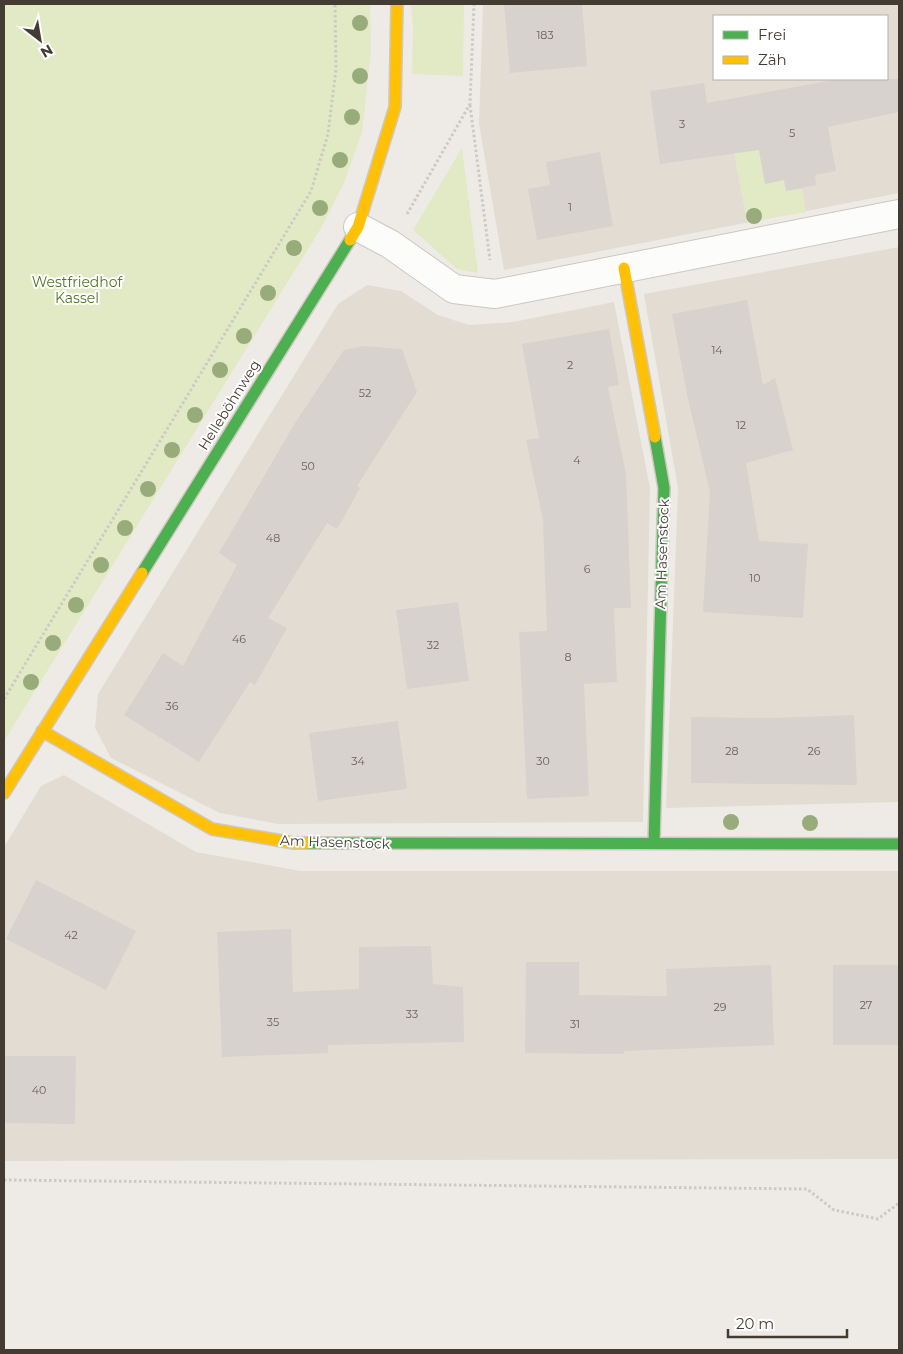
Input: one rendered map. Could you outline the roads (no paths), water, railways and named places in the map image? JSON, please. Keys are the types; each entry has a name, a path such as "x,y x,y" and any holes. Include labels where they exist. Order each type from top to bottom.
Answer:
{"street":[{"name":"Helleböhnweg","path":"4,793 358,228 395,107 397,4"},
{"path":"358,228 390,244 454,289 495,294 899,214"},
{"name":"Am Hasenstock","path":"624,268 664,488 654,843"},
{"name":"Am Hasenstock","path":"42,731 212,829 294,843 899,844"}],"park label":[{"name":"Westfriedhof Kassel","path":"77,290"}]}
